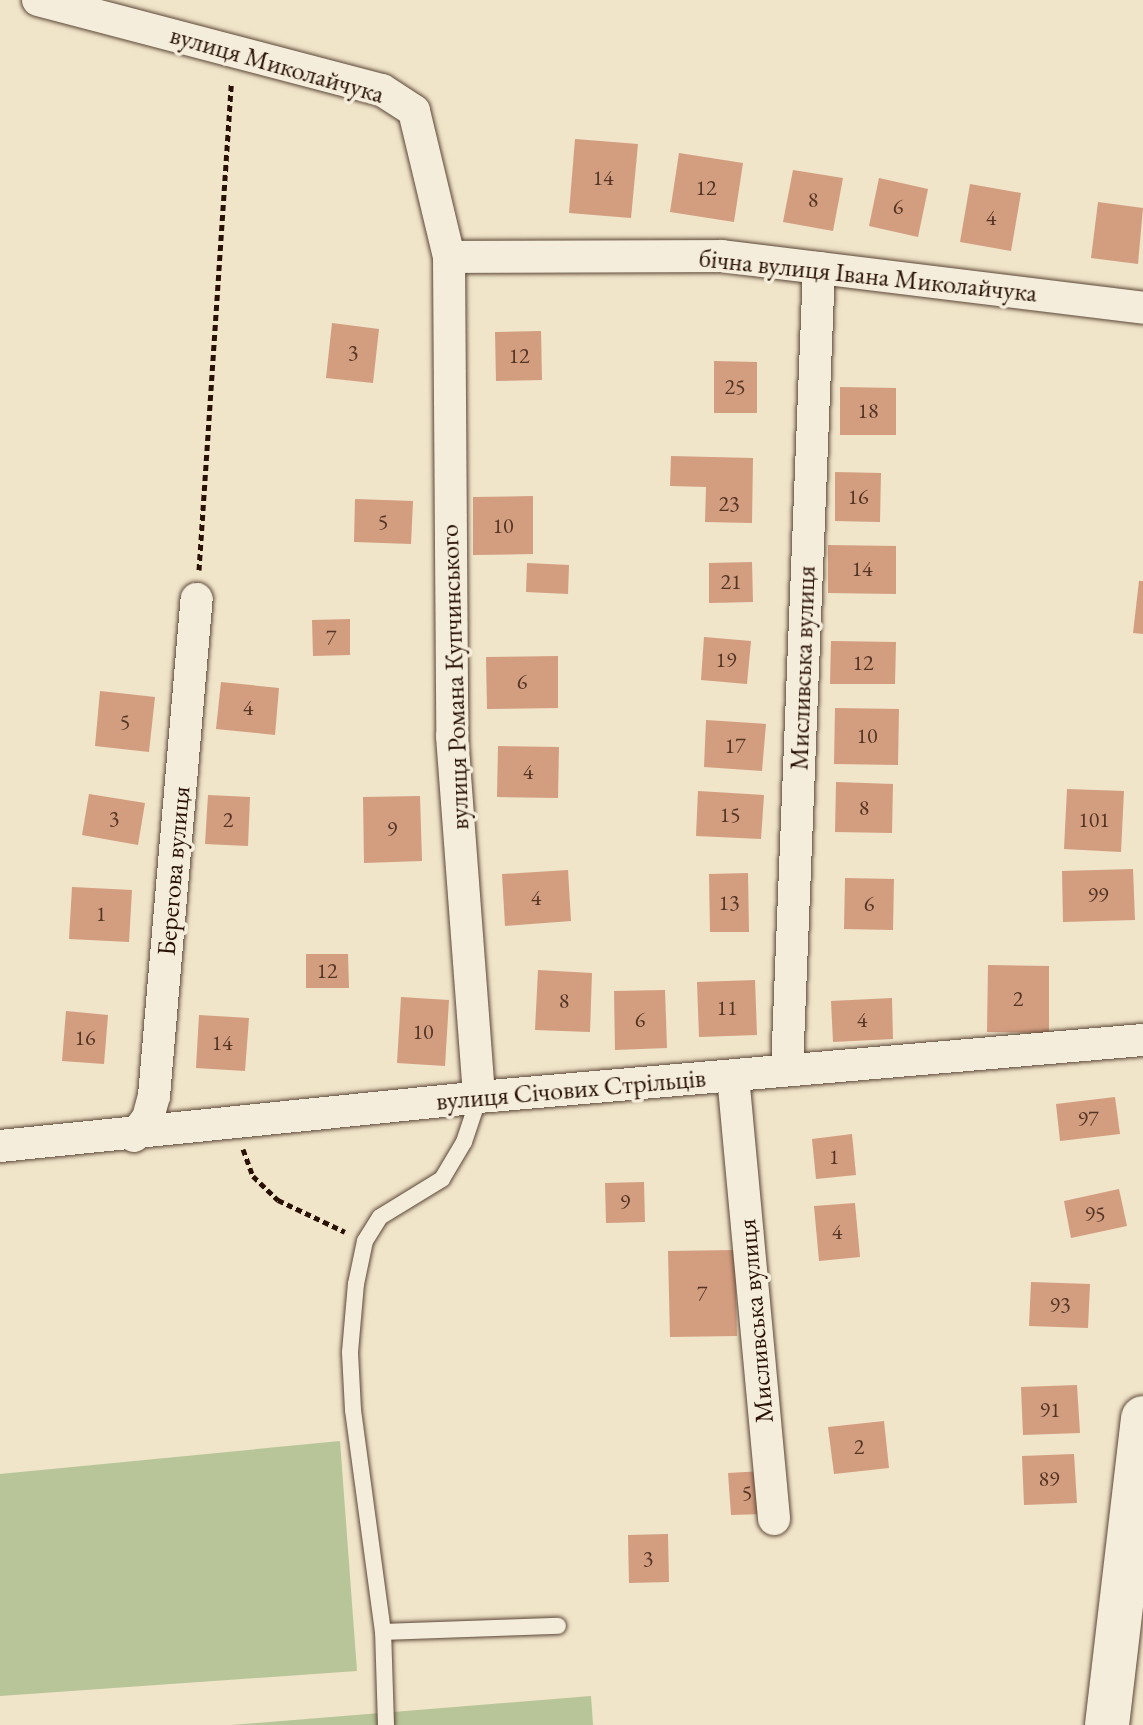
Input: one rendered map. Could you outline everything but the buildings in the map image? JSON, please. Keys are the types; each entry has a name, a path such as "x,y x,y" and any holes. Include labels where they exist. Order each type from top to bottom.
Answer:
{"street":[{"name":"вулиця Миколайчука","path":"38,0 382,90 414,111 449,257"},
{"name":"бічна вулиця Івана Миколайчука","path":"449,257 722,256 1143,308"},
{"name":"вулиця Романа Купчинського","path":"449,257 452,736 479,1097"},
{"name":"Мисливська вулиця","path":"787,1069 819,268"},
{"name":"Берегова вулиця","path":"134,1136 148,1118 154,1096 197,599"},
{"name":"вулиця Січових Стрільців","path":"0,1146 134,1136 479,1097 1143,1040"},
{"name":"Мисливська вулиця","path":"733,1076 774,1519"},
{"path":"1107,1725 1133,1584 1143,1418"}],"lane":[{"path":"386,1725 383,1632 351,1366 365,1241 380,1217 442,1179 464,1142 479,1097"},
{"path":"383,1632 558,1626"}],"path":[{"path":"197,599 233,50"},
{"path":"238,1124 245,1161 262,1187 294,1210 365,1241"}],"green space":[{"path":"340,1441 357,1671 0,1696 0,1474"},
{"path":"591,1696 593,1725 231,1725"}]}
